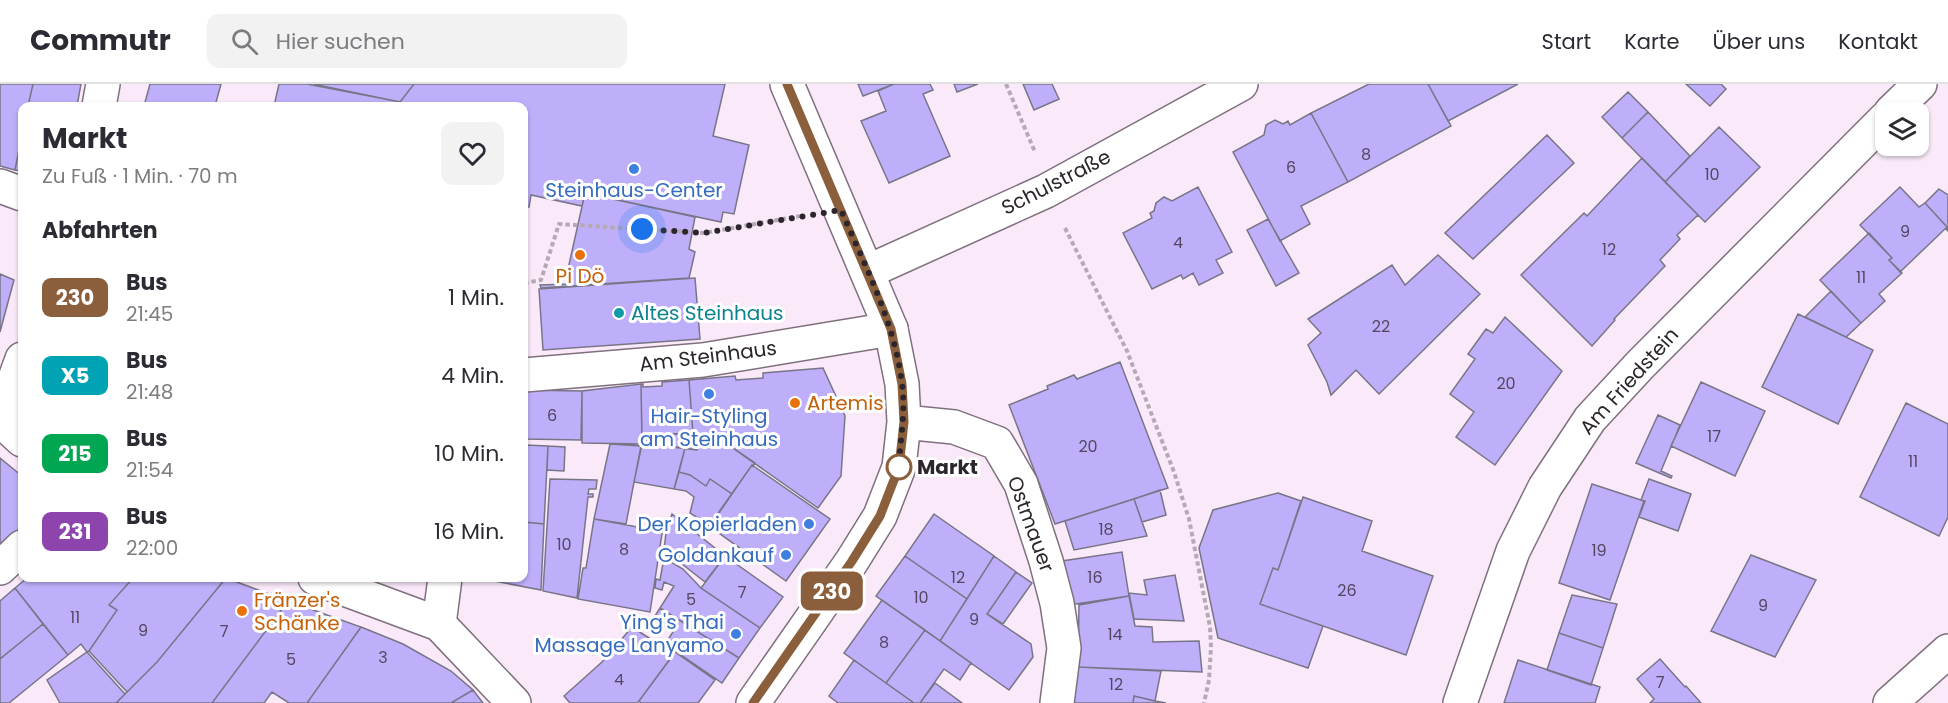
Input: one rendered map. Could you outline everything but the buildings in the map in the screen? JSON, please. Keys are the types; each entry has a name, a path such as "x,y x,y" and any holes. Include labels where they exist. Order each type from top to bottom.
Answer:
{"street":[{"path":"100,102 103,84"},
{"path":"753,703 852,561 880,516 899,467 904,422 902,384 891,329 787,84"},
{"name":"Schulstraße","path":"867,272 1046,191 1241,84"},
{"path":"1901,102 1920,84"},
{"name":"Am Friedstein","path":"1460,703 1513,551 1545,487 1590,419 1640,365 1875,129"},
{"path":"0,186 18,193"},
{"name":"Am Steinhaus","path":"528,375 703,360 891,329"},
{"path":"18,370 0,420 18,436"},
{"name":"Ostmauer","path":"904,422 954,427 997,443 1021,484 1057,603 1064,648 1057,703"},
{"path":"0,568 18,551"},
{"path":"326,582 439,624 514,703"},
{"path":"439,624 444,582"},
{"path":"1890,703 1948,651"}],"path":[{"path":"1006,84 1036,156 1046,191 1127,351 1174,472 1186,510 1210,627 1209,680 1204,703"},
{"path":"528,282 541,280 559,224 704,233 841,210"}],"bus line":[{"name":"230","path":"753,703 852,561 880,516 899,467 904,422 902,384 891,329 787,84"}],"place":[{"name":"Steinhaus-Center","path":"634,169"},
{"name":"Pi Dö","path":"580,255"},
{"name":"Altes Steinhaus","path":"619,313"},
{"name":"Hair-Styling am Steinhaus","path":"709,394"},
{"name":"Artemis","path":"795,403"},
{"name":"Markt","path":"899,467"},
{"name":"Der Kopierladen","path":"809,524"},
{"name":"Goldankauf","path":"786,555"},
{"name":"Fränzer's Schänke","path":"242,611"},
{"name":"Ying's Thai Massage Lanyamo","path":"736,634"}],"route":[{"path":"642,229 704,233 841,210 891,329 902,384 904,422 899,467"}]}
